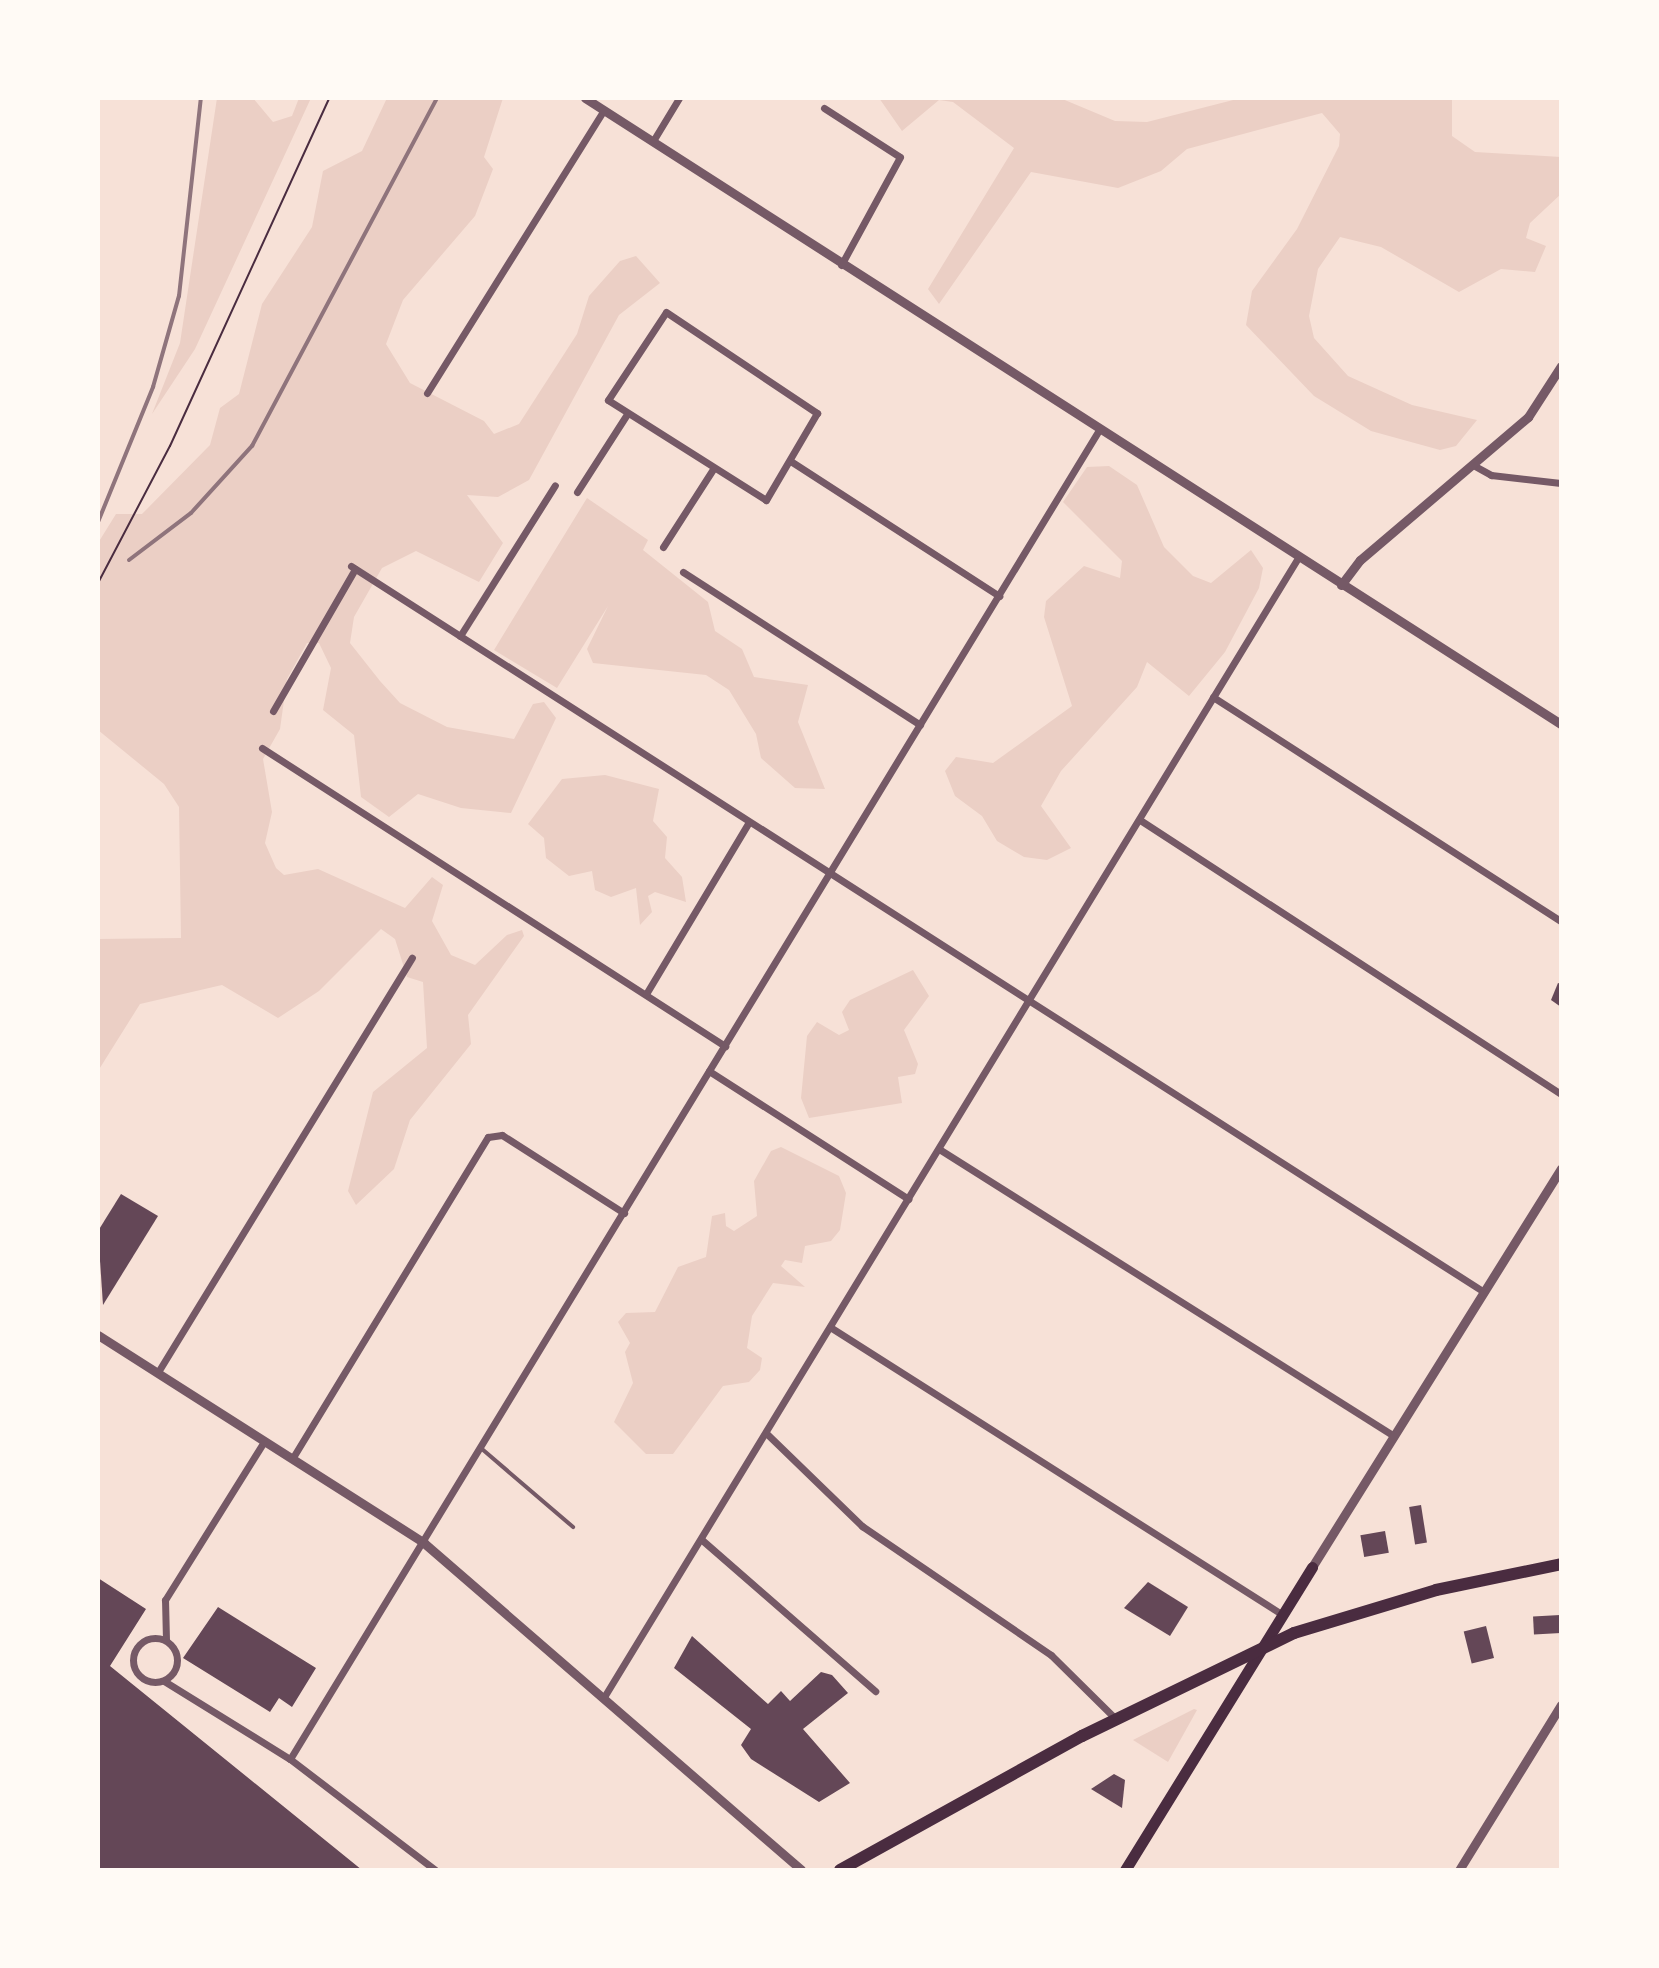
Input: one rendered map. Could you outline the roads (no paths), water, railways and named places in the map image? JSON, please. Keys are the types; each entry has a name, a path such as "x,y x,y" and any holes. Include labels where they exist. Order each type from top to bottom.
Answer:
{"main road":[{"path":"840,1870 1116,1719 1263,1647 1358,1611 1561,1564"},
{"path":"1125,1870 1312,1567"}],"street":[{"path":"585,98 1561,724"},
{"path":"653,141 679,98"},
{"path":"824,108 900,157 841,265"},
{"path":"427,393 604,110"},
{"path":"666,312 817,413 792,462 762,499 627,414 608,400 666,312"},
{"path":"1341,585 1360,560 1528,417 1561,366"},
{"path":"577,492 627,414"},
{"path":"290,1759 482,1449 1099,430"},
{"path":"792,462 999,596"},
{"path":"1473,465 1491,475 1561,483"},
{"path":"663,547 713,469"},
{"path":"460,636 555,485"},
{"path":"604,1697 1298,558"},
{"path":"273,711 353,568 1484,1292"},
{"path":"683,572 920,725"},
{"path":"1213,697 1561,921"},
{"path":"262,748 725,1046"},
{"path":"1140,820 1561,1094"},
{"path":"646,994 749,822"},
{"path":"158,1372 412,958"},
{"path":"709,1071 908,1199"},
{"path":"292,1459 493,1134 624,1213"},
{"path":"939,1149 1394,1436"},
{"path":"1312,1567 1561,1168"},
{"path":"830,1327 1171,1548 1283,1615"},
{"path":"98,1335 424,1543 801,1870"},
{"path":"766,1433 862,1526 1051,1655 1116,1719"},
{"path":"164,1681 178,1657 166,1640 165,1600 263,1443"},
{"path":"702,1540 875,1691"},
{"path":"166,1640 144,1640 133,1659 142,1678 164,1681 290,1759 435,1870"},
{"path":"1459,1870 1561,1705"}],"lane":[{"path":"482,1449 573,1527"}],"railway":[{"path":"98,522 153,387 179,296 201,98"},
{"path":"129,560 191,513 252,446 437,98"}]}
